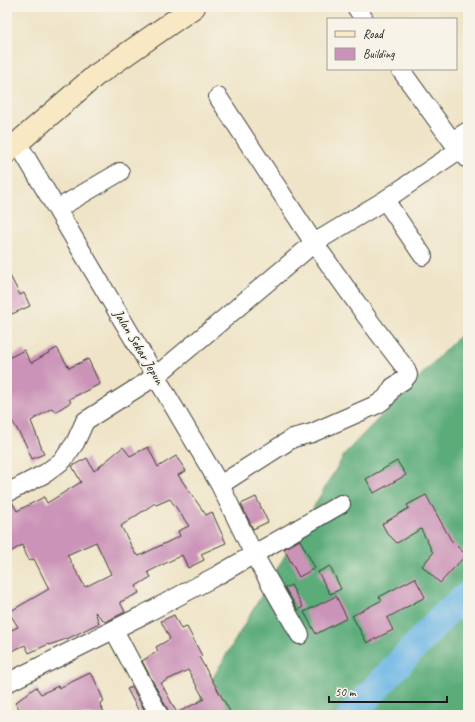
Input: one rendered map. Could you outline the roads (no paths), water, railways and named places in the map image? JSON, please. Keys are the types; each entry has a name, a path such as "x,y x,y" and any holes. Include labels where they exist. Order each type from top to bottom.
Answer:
{"main road":[{"path":"12,147 95,76 194,7"}],"street":[{"path":"356,7 363,18"},
{"path":"401,70 460,150"},
{"path":"218,97 314,243 406,369 408,375 408,378 396,384 386,398 378,404 312,433 293,438 220,486"},
{"path":"7,492 46,474 63,460 75,443 85,421 156,376 314,243 384,200 460,150 468,131"},
{"name":"Jalan Sekar Jepun","path":"12,147 57,209 156,376 220,486 254,554 300,635"},
{"path":"57,209 120,172"},
{"path":"384,200 423,256"},
{"path":"7,683 114,630 218,575 341,504"},
{"path":"114,630 159,715"}],"waterway":[{"path":"351,715 446,613 468,595"}]}
